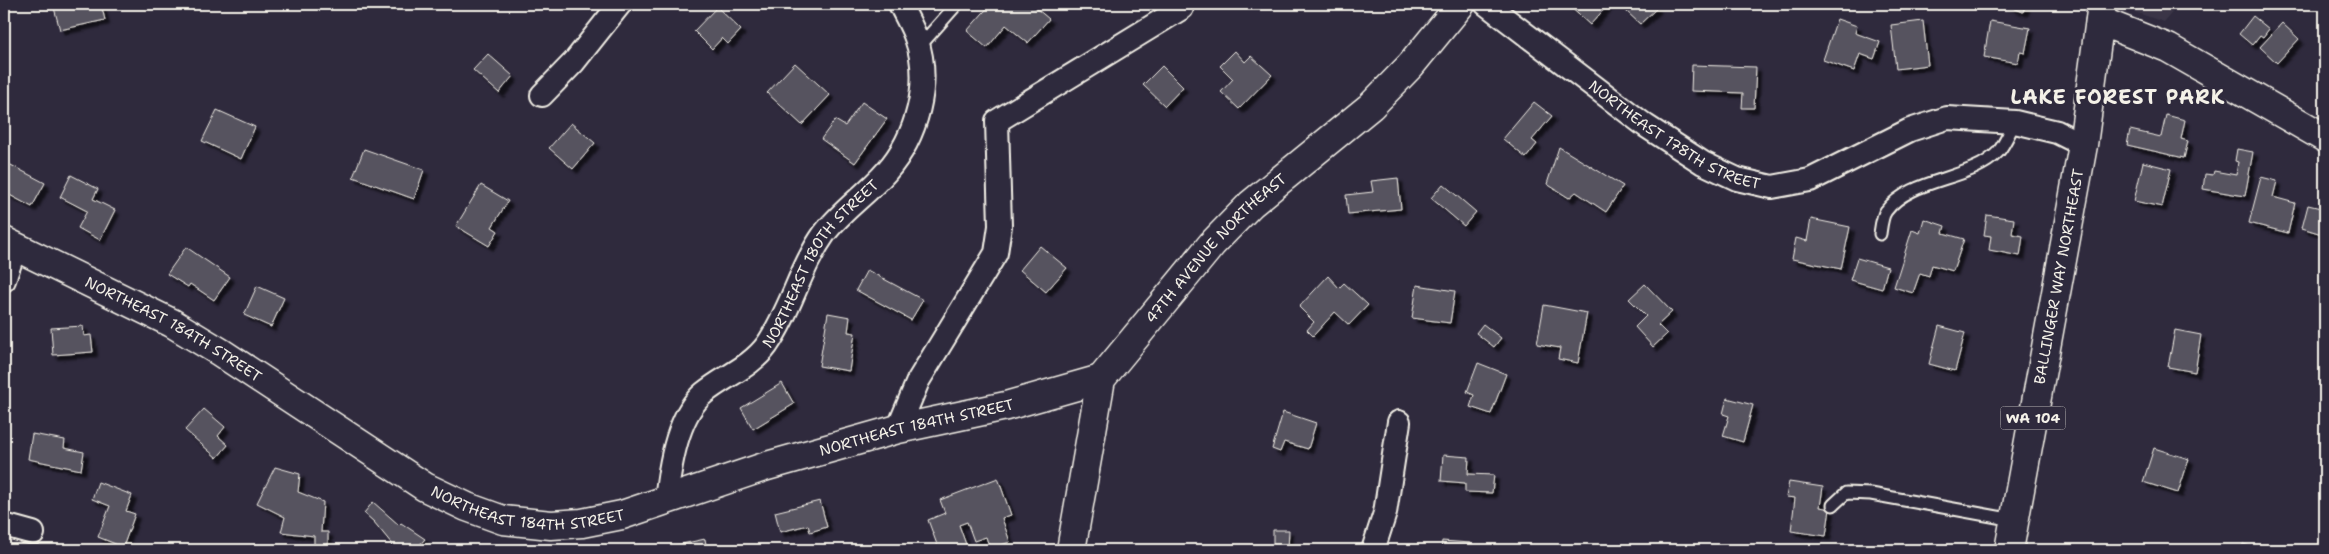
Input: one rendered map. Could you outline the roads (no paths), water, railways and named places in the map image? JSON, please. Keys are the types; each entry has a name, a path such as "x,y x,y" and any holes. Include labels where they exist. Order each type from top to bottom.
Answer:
{"street":[{"path":"542,96 574,62 620,4"},
{"name":"NORTHEAST 180TH STREET","path":"666,502 669,470 688,415 703,394 738,372 766,346 795,293 808,258 826,232 887,172 906,143 919,109 924,82 917,38 900,4"},
{"name":"47TH AVENUE NORTHEAST","path":"1071,550 1101,379 1212,244 1251,204 1371,106 1411,65 1461,4"},
{"name":"NORTHEAST 178TH STREET","path":"1486,4 1646,126 1703,163 1737,179 1772,187 1810,180 1910,130 1947,118 2015,122 2057,132 2083,145"},
{"path":"898,429 918,381 996,253 1000,226 997,121 1182,8"},
{"path":"2101,12 2325,138"},
{"name":"BALLINGER WAY NORTHEAST","path":"2009,550 2083,145 2101,12"},
{"path":"4,280 10,243"},
{"name":"NORTHEAST 184TH STREET","path":"10,243 172,323 220,352 425,487 467,508 503,520 550,525 582,523 622,515 666,502 767,466 898,429 1006,406 1101,379"},
{"path":"1373,550 1385,513 1399,422"},
{"path":"4,525 33,533"}],"lane":[{"path":"918,48 956,4"},
{"path":"1880,234 1885,212 1898,201 1913,190 1969,170 1998,152 2015,122"},
{"path":"1833,505 1846,493 1871,494 2014,520"}],"district":[{"name":"LAKE FOREST PARK","path":"2118,97"}]}
